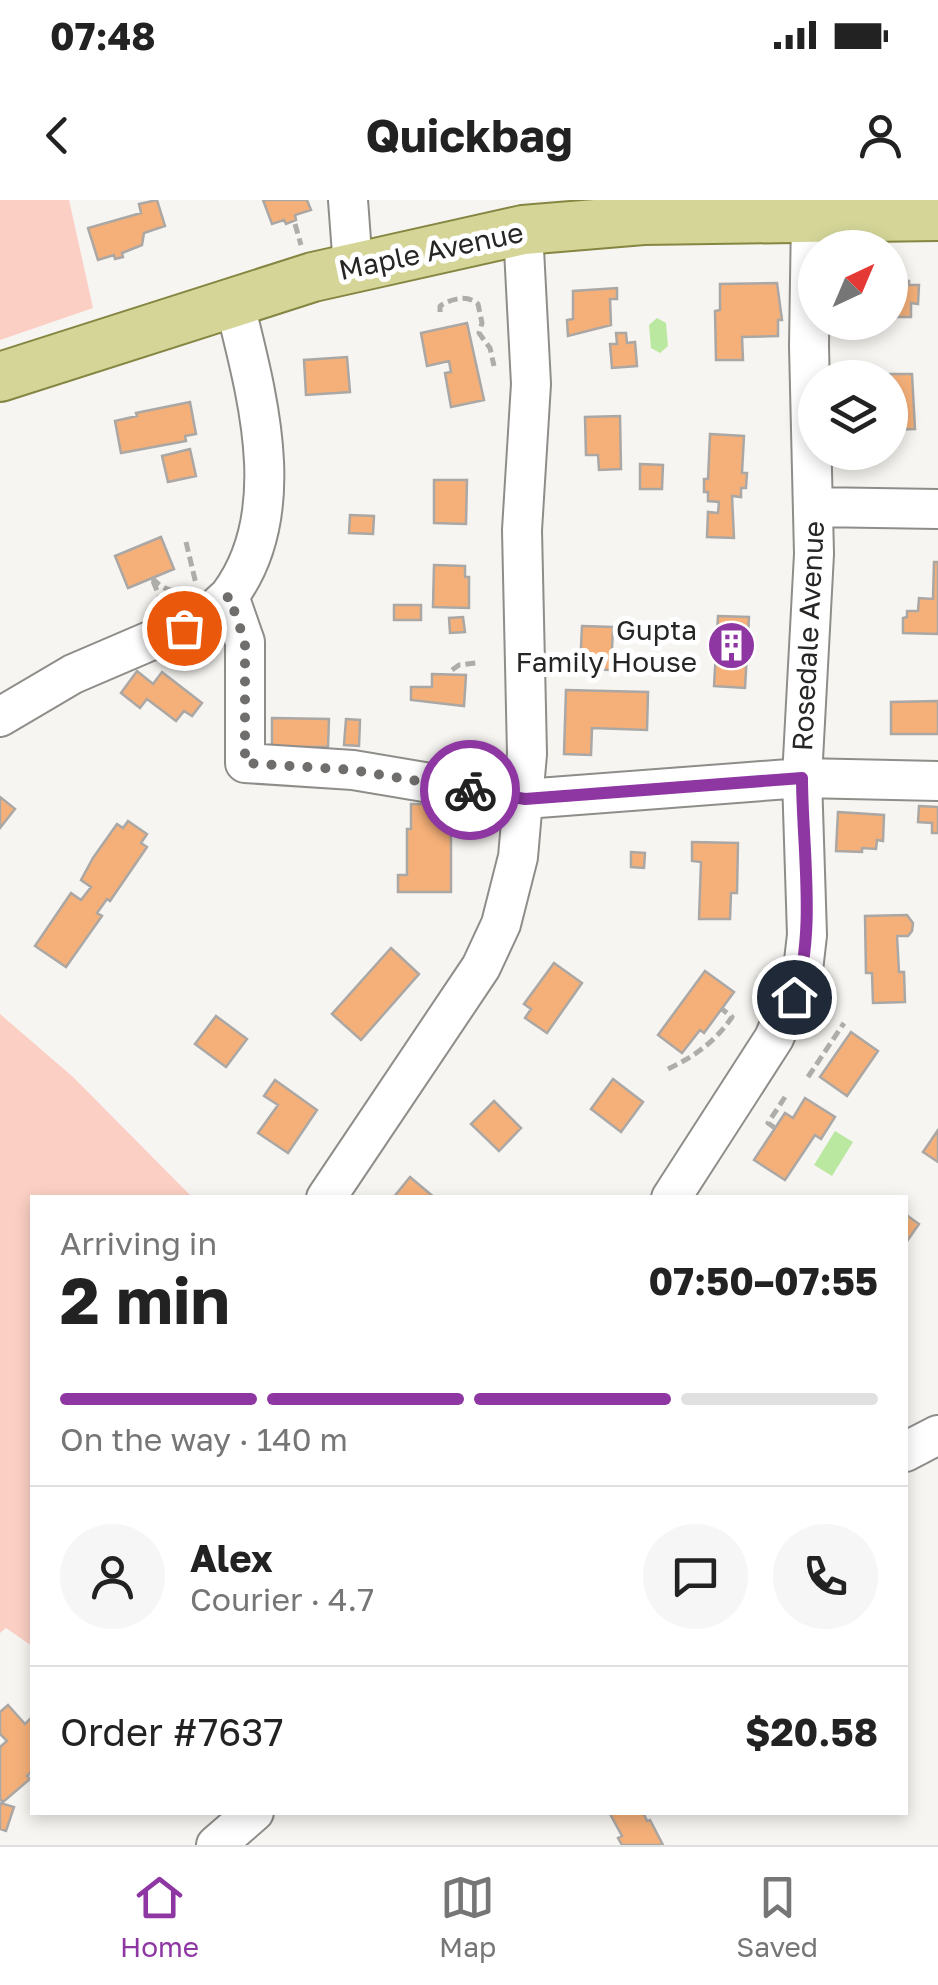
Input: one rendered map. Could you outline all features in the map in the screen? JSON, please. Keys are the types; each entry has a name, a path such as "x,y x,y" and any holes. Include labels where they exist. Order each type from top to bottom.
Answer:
{"main road":[{"name":"Maple Avenue","path":"0,377 234,300 354,267 523,230 616,221 938,216"}],"street":[{"path":"348,200 354,267"},
{"name":"Rosedale Avenue","path":"674,1195 774,1038 803,970 807,935 802,778 814,507 811,218"},
{"path":"328,1195 481,967 494,942 518,858 525,799 522,530 531,384 523,230"},
{"path":"0,717 73,674 206,617 229,596 254,546 263,478 257,396 234,300"},
{"path":"814,507 938,509"},
{"path":"229,596 245,642 245,763 353,770 525,799 802,778 938,781"},
{"path":"908,1450 938,1435"},
{"path":"216,1845 251,1815"}],"path":[{"path":"295,224 303,252"},
{"path":"440,312 444,303 473,299 482,323 479,333 490,348 494,366"},
{"path":"152,578 160,587 173,592 197,587 186,542"},
{"path":"452,670 476,663"},
{"path":"668,1069 707,1047 732,1017 722,1009"},
{"path":"808,1077 844,1023"},
{"path":"832,1040 841,1046"},
{"path":"822,1056 830,1062"},
{"path":"775,1128 768,1123 785,1097"}],"shaded area":[{"path":"0,200 69,200 93,308 0,340"},
{"path":"657,318 666,323 668,346 660,353 651,348 649,325"},
{"path":"0,1014 73,1077 190,1195 30,1195 30,1645 6,1628 0,1633"},
{"path":"835,1131 853,1142 832,1176 814,1165"}],"building":[{"path":"157,200 165,226 144,233 142,245 122,253 123,257 115,259 114,255 98,260 88,228 141,213 139,204"},
{"path":"263,200 307,200 311,210 295,215 296,220 286,224 284,220 272,224"},
{"path":"908,281 909,285 919,285 918,304 911,303 911,317"},
{"path":"777,283 782,320 778,320 778,336 742,337 743,360 716,360 715,311 720,310 720,284"},
{"path":"617,288 617,299 610,299 611,325 568,336 567,320 573,319 573,291"},
{"path":"467,323 484,400 451,407 445,373 451,372 449,361 427,366 421,333"},
{"path":"616,333 626,333 627,343 635,342 637,366 612,368 610,344 617,344"},
{"path":"347,357 350,392 306,395 304,360"},
{"path":"908,374 912,374 915,429 908,429"},
{"path":"190,402 196,434 185,436 186,441 121,453 115,421"},
{"path":"620,416 621,469 599,470 598,455 586,455 585,417"},
{"path":"710,434 744,436 742,473 747,473 746,488 741,488 741,497 732,496 734,538 707,537 708,512 718,513 719,502 708,501 708,492 704,492"},
{"path":"190,449 196,476 168,482 162,456"},
{"path":"640,464 663,465 662,489 640,489"},
{"path":"434,480 467,480 466,524 434,523"},
{"path":"350,515 374,516 373,534 349,533"},
{"path":"161,537 174,569 128,588 115,556"},
{"path":"934,562 938,562 938,634 903,633 907,611 918,611 919,598 933,599"},
{"path":"434,565 465,566 469,608 433,607"},
{"path":"394,605 421,605 421,620 394,620"},
{"name":"Gupta Family House","path":"718,616 749,617 745,688 714,686"},
{"path":"463,617 465,632 450,633 449,618"},
{"path":"582,626 613,627 611,670 580,669"},
{"path":"137,671 153,684 162,672 202,703 192,716 184,711 176,721 147,699 140,708 121,693"},
{"path":"432,674 466,675 464,706 411,700 411,687 432,687"},
{"path":"566,690 648,692 647,730 592,728 591,755 564,754"},
{"path":"938,701 938,734 891,734 891,702"},
{"path":"272,718 329,719 328,747 272,747"},
{"path":"346,719 360,720 359,746 344,745"},
{"path":"0,797 15,809 0,828"},
{"path":"411,804 447,804 451,892 398,892 398,875 407,875"},
{"path":"919,806 938,807 938,833 932,833 932,823 918,822"},
{"path":"838,812 884,815 883,841 877,840 876,849 862,848 862,852 836,851"},
{"path":"128,821 147,834 141,843 147,847 110,901 107,899 97,913 102,916 66,967 35,946 71,893 81,900 91,887 81,880 93,858 117,824 123,828"},
{"path":"692,842 738,843 737,893 731,893 730,919 699,919 701,862 692,861"},
{"path":"631,852 645,853 644,868 631,867"},
{"path":"907,915 913,923 912,931 908,936 897,936 905,1002 873,1003 872,973 866,973 865,916"},
{"path":"391,948 419,974 361,1040 332,1014"},
{"path":"554,963 582,983 547,1033 525,1018 531,1009 524,1004"},
{"path":"705,971 734,992 704,1033 700,1030 682,1053 658,1035"},
{"path":"216,1016 247,1039 226,1067 195,1044"},
{"path":"851,1032 878,1051 847,1096 820,1077"},
{"path":"613,1079 643,1102 621,1132 591,1109"},
{"path":"275,1080 317,1110 288,1153 258,1133 278,1105 264,1096"},
{"path":"805,1098 835,1117 821,1139 815,1135 785,1180 754,1160 785,1113 793,1118"},
{"path":"494,1101 521,1128 499,1151 471,1124"},
{"path":"938,1130 938,1162 923,1152"},
{"path":"410,1177 431,1195 395,1195"},
{"path":"908,1216 919,1224 908,1240"},
{"path":"8,1705 25,1724 30,1719 30,1779 3,1802 0,1747 7,1741 0,1734 0,1712"},
{"path":"0,1803 14,1807 6,1831 0,1829"},
{"path":"611,1815 644,1815 663,1845 622,1845 618,1838 622,1836"}],"way so far":[{"path":"184,628 206,617 229,596 245,642 245,763 353,770 470,790"}],"place":[{"name":"Gupta Family House","path":"732,646"}],"route":[{"path":"470,790 525,799 802,778 807,935 803,970 794,997"}]}
